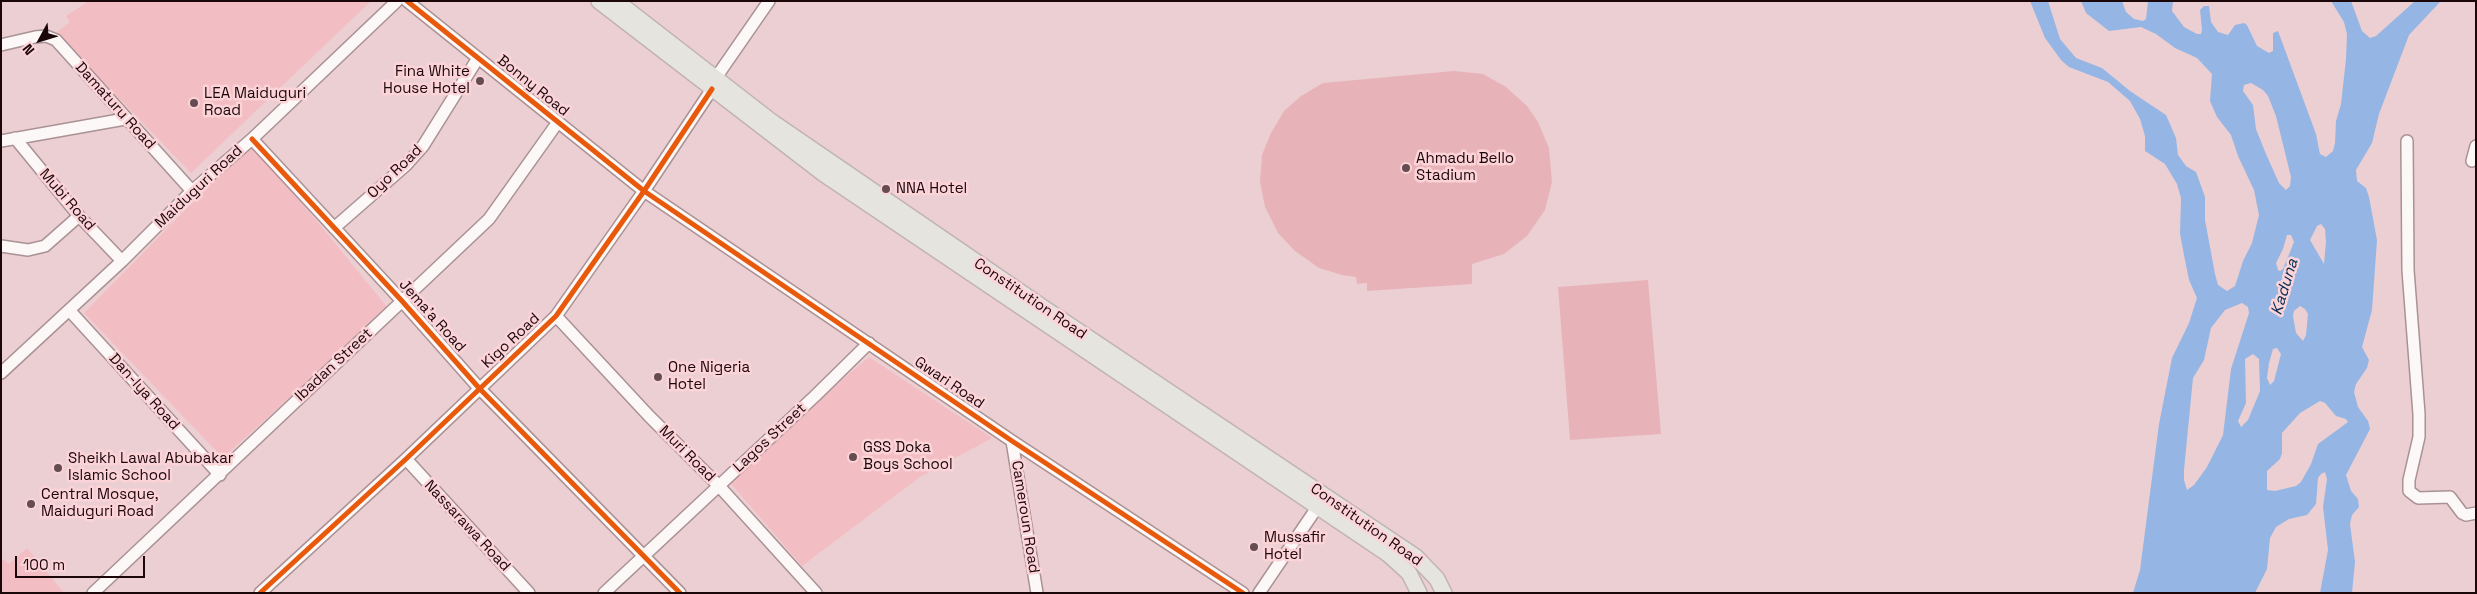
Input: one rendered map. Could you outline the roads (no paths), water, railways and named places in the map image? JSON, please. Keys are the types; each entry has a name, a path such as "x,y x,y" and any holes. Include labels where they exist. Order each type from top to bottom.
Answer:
{"main road":[{"name":"Constitution Road","path":"598,1 1400,563 1409,573 1419,593"},
{"name":"Constitution Road","path":"616,1 714,84"},
{"name":"Constitution Road","path":"1142,381 1416,556 1437,578 1444,593"}],"street":[{"name":"Maiduguri Road","path":"1,373 122,261 192,191 252,139 397,1"},
{"name":"Bonny Road","path":"407,1 644,191"},
{"name":"Kigo Road","path":"260,593 406,459 556,316 644,191 769,1"},
{"name":"Damaturu Road","path":"1,45 35,37 46,36 56,40 125,119 192,191"},
{"name":"Oyo Road","path":"334,228 406,165 423,146 478,58"},
{"path":"1,142 125,119"},
{"name":"Ibadan Street","path":"93,593 489,219 558,122"},
{"name":"Mubi Road","path":"15,138 79,216 122,261"},
{"name":"Jema'a Road","path":"252,139 402,301 479,388 680,593"},
{"path":"2407,141 2408,270 2419,430 2409,480 2410,491 2413,496 2418,498 2450,496 2462,513 2466,515 2476,513"},
{"path":"2472,161 2476,146"},
{"name":"Gwari Road","path":"644,191 1012,442 1240,592"},
{"path":"1,246 28,250 45,246 79,216"},
{"name":"Dan-Iya Road","path":"69,310 220,475"},
{"name":"Muri Road","path":"556,316 649,416 719,486 816,593"},
{"name":"Lagos Street","path":"604,593 869,343"},
{"name":"Cameroun Road","path":"1012,442 1037,593"},
{"name":"Nassarawa Road","path":"406,459 529,593"},
{"path":"1259,593 1318,506"},
{"name":"Gwari Road","path":"1221,593 1240,592"}],"water":[{"name":"Kaduna","path":"2030,1 2048,1 2060,39 2076,58 2102,68 2130,91 2166,115 2176,138 2178,155 2186,166 2196,172 2205,197 2205,220 2215,274 2218,285 2227,291 2235,286 2243,261 2252,243 2259,215 2254,190 2238,156 2231,135 2217,117 2210,101 2212,74 2197,58 2175,48 2156,34 2141,27 2109,31 2086,13 2081,1 2122,1 2126,12 2134,19 2143,21 2146,19 2148,1 2173,1 2172,11 2184,27 2197,34 2201,34 2202,30 2200,10 2204,6 2209,6 2211,22 2218,32 2228,35 2235,25 2244,23 2247,25 2257,46 2269,53 2273,51 2273,33 2278,31 2316,134 2320,154 2326,157 2333,151 2335,143 2336,121 2341,104 2346,59 2347,34 2344,22 2331,1 2351,1 2362,31 2370,38 2376,36 2415,1 2441,1 2409,35 2379,114 2372,143 2356,170 2357,181 2366,188 2369,197 2377,240 2372,310 2362,347 2369,360 2367,368 2356,384 2354,392 2358,407 2368,421 2370,429 2346,475 2351,491 2358,499 2359,507 2352,515 2350,524 2355,562 2352,593 2320,593 2328,550 2323,507 2327,479 2325,472 2318,478 2316,504 2307,515 2289,519 2276,527 2270,538 2267,569 2255,593 2133,593 2140,570 2159,424 2172,358 2189,323 2197,298 2189,280 2180,234 2181,198 2177,184 2165,164 2145,151 2145,136 2140,119 2130,101 2108,82 2069,67 2061,60 2045,38","holes":["2251,83 2263,90 2268,96 2276,116 2291,177 2290,186 2286,190 2279,183 2266,154 2256,129 2253,105 2243,91 2244,85","2321,224 2325,229 2326,242 2324,264 2310,240 2317,226","2287,235 2291,235 2294,242 2283,269 2278,270 2276,263","2242,303 2248,307 2249,313 2231,369 2223,435 2207,467 2194,485 2187,490 2184,470 2193,378 2204,360 2211,328 2225,310","2300,306 2308,314 2306,335 2303,341 2296,333 2294,311","2277,348 2281,354 2274,381 2270,385 2267,378 2273,349","2253,354 2259,359 2260,391 2248,420 2241,427 2238,421 2246,403 2245,359","2320,401 2325,403 2336,416 2346,419 2348,422 2318,444 2311,464 2301,482 2296,486 2275,491 2267,490 2267,471 2280,459 2282,453 2282,433 2300,413"]}],"place":[{"name":"Fina White House Hotel","path":"480,81"},
{"name":"LEA Maiduguri Road","path":"194,103"},
{"name":"Ahmadu Bello Stadium","path":"1406,168"},
{"name":"NNA Hotel","path":"886,189"},
{"name":"One Nigeria Hotel","path":"658,377"},
{"name":"GSS Doka Boys School","path":"853,457"},
{"name":"Sheikh Lawal Abubakar Islamic School","path":"58,468"},
{"name":"Central Mosque, Maiduguri Road","path":"31,504"},
{"name":"Mussafir Hotel","path":"1254,547"}]}
